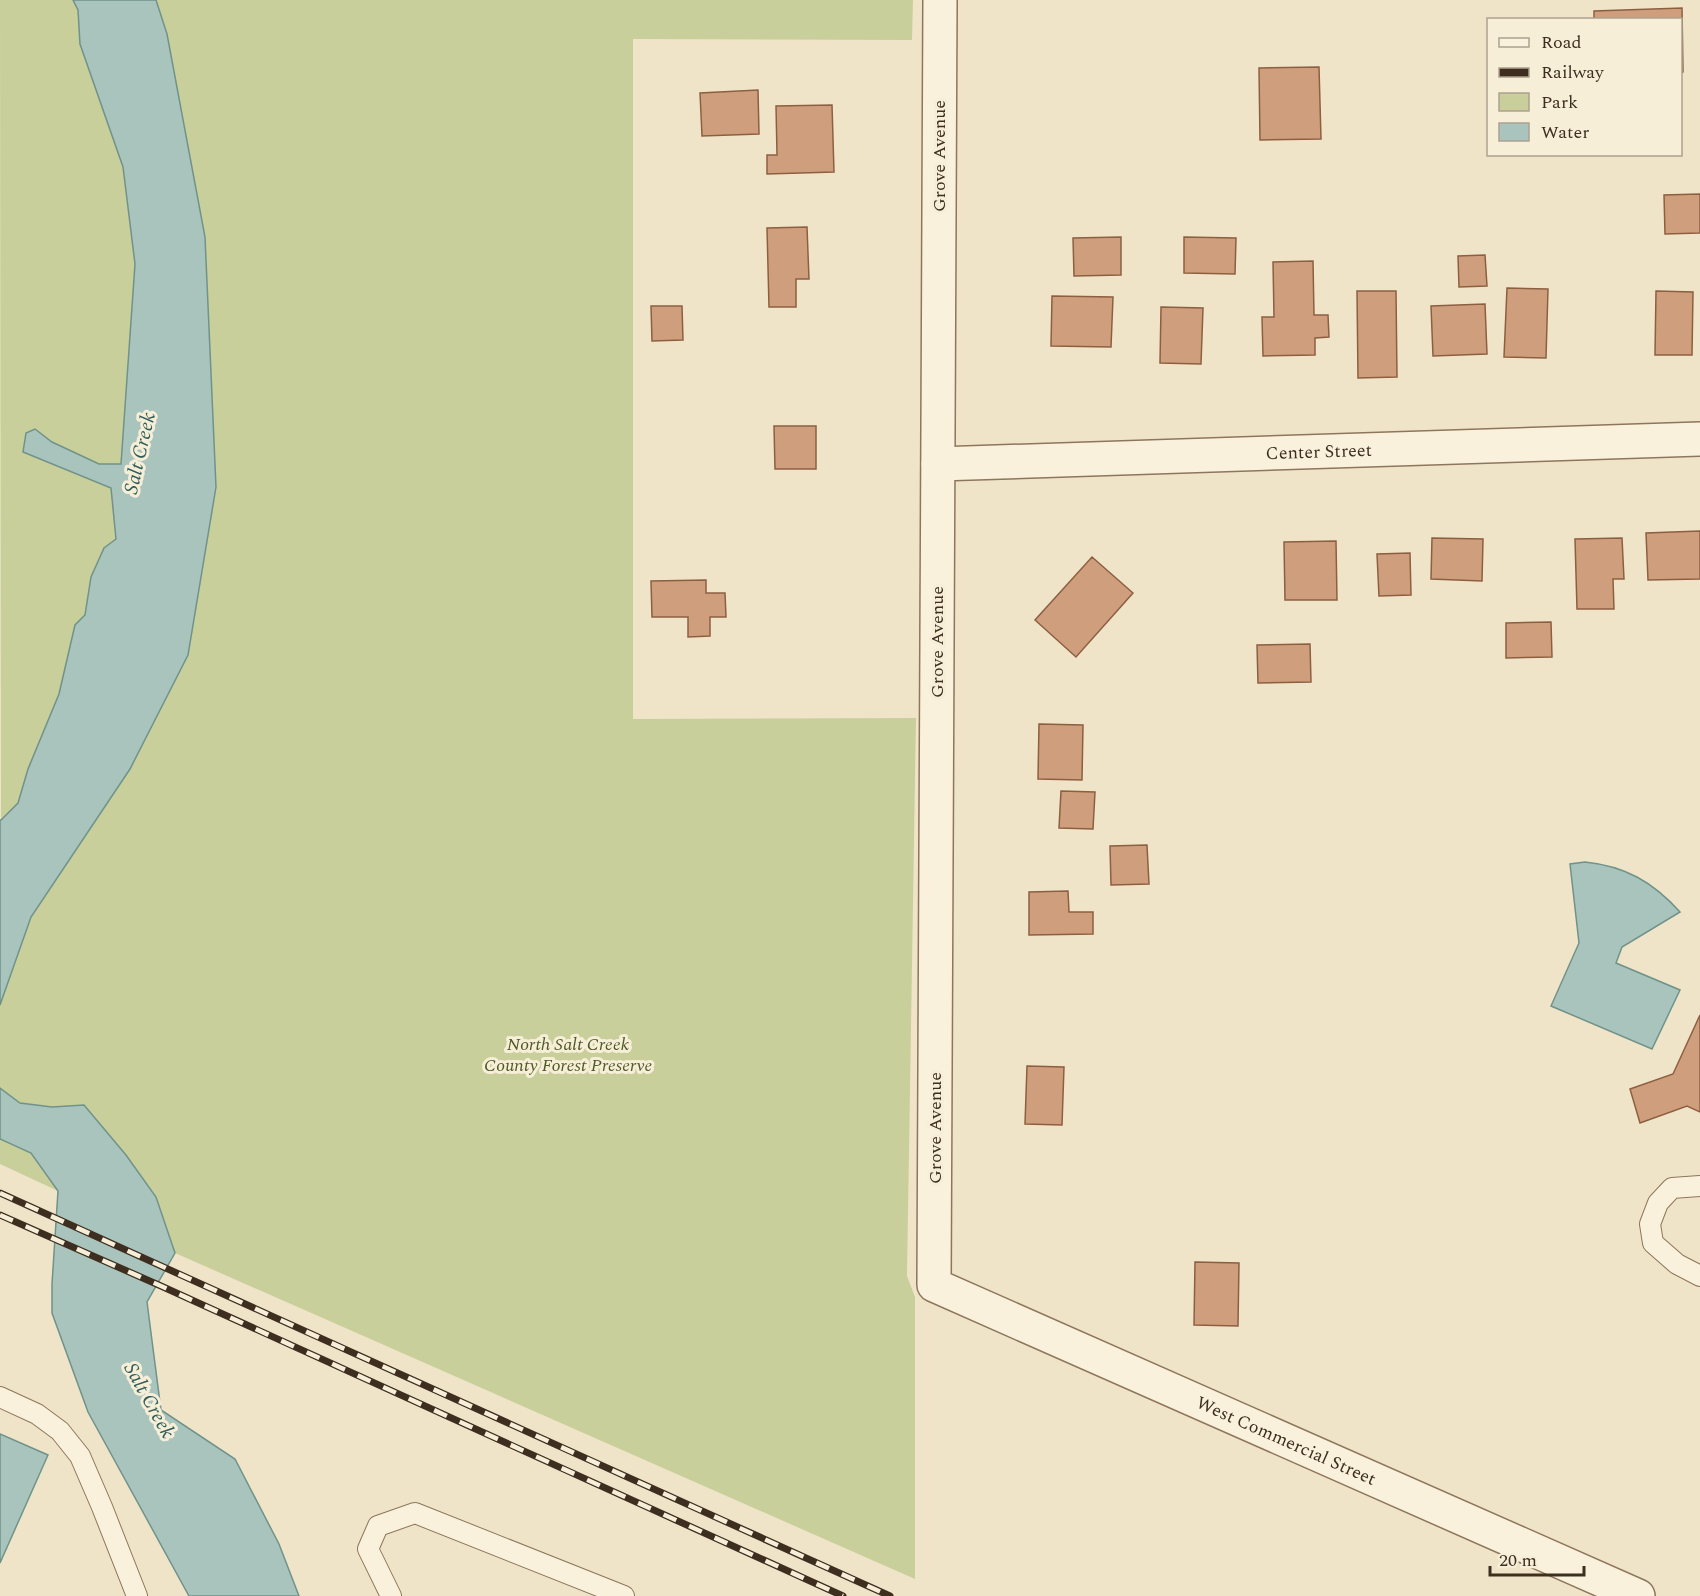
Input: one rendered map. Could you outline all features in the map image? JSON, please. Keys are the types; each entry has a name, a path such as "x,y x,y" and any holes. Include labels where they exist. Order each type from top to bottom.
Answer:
{"street":[{"path":"939,0 949,0"},
{"name":"Grove Avenue","path":"934,1285 939,0"},
{"name":"Center Street","path":"938,464 1700,439"},
{"name":"West Commercial Street","path":"934,1285 1638,1596"}],"lane":[{"path":"1700,1186 1672,1188 1658,1203 1650,1224 1653,1243 1677,1264 1700,1275"},
{"path":"0,1397 37,1414 60,1431 80,1456 137,1596"},
{"path":"391,1596 368,1549 378,1526 415,1513 624,1596"}],"green space":[{"path":"0,0 73,0 78,10 80,44 123,167 135,264 121,465 99,464 52,442 35,429 82,476 112,488 116,540 91,577 85,615 75,625 59,694 28,769 18,803 1,820"},
{"name":"North Salt Creek County Forest Preserve","path":"156,0 913,0 912,40 633,39 633,719 916,718 907,1276 915,1297 915,1579 175,1253 156,1197 126,1155 84,1105 52,1107 20,1103 0,1088 0,1005 31,917 130,769 188,655 216,487 205,237 167,34"},
{"path":"0,1139 31,1153 58,1191 0,1164"}],"water":[{"name":"Salt Creek","path":"73,0 156,0 167,34 205,237 216,487 188,655 130,769 31,917 0,1005 0,820 18,803 28,769 59,694 75,625 85,615 91,577 104,548 116,539 111,488 23,452 26,433 35,429 52,442 99,464 121,464 135,264 123,167 80,44 78,10"},
{"path":"1585,862 1613,867 1637,877 1659,892 1680,912 1622,947 1616,963 1680,990 1652,1049 1551,1006 1579,943 1570,864"},
{"name":"Salt Creek","path":"0,1088 20,1103 52,1107 84,1105 126,1155 156,1197 175,1253 147,1302 161,1410 235,1459 279,1544 299,1596 189,1596 88,1412 52,1313 58,1191 31,1153 0,1139"},
{"path":"0,1434 48,1455 0,1563"}],"building":[{"path":"1682,8 1683,72 1682,18 1594,18 1594,11"},
{"path":"1319,67 1321,139 1260,140 1259,68"},
{"path":"758,90 759,134 702,136 700,93"},
{"path":"832,105 834,172 767,174 767,155 777,155 776,106"},
{"path":"1700,194 1700,233 1665,234 1664,195"},
{"path":"807,227 809,279 796,279 796,307 769,307 767,228"},
{"path":"1121,237 1121,275 1074,276 1073,238"},
{"path":"1184,237 1236,238 1235,274 1184,273"},
{"path":"1485,255 1487,286 1459,287 1458,256"},
{"path":"1313,261 1314,315 1328,315 1329,337 1315,338 1315,355 1263,356 1262,317 1274,317 1273,262"},
{"path":"1507,288 1548,289 1546,358 1504,357"},
{"path":"1357,291 1396,291 1397,377 1358,378"},
{"path":"1656,291 1693,292 1692,355 1655,355"},
{"path":"1052,296 1113,297 1111,347 1051,346"},
{"path":"1485,304 1487,354 1433,356 1431,306"},
{"path":"651,306 682,306 683,340 652,341"},
{"path":"1161,307 1203,308 1201,364 1160,363"},
{"path":"774,426 816,426 816,469 775,469"},
{"path":"1700,531 1700,579 1648,580 1646,533"},
{"path":"1432,538 1483,539 1482,581 1431,579"},
{"path":"1622,538 1624,579 1613,579 1614,609 1577,609 1575,539"},
{"path":"1336,541 1337,600 1285,600 1284,542"},
{"path":"1410,553 1411,595 1379,596 1377,554"},
{"path":"1092,557 1133,593 1076,657 1035,620"},
{"path":"706,580 706,593 725,593 726,617 710,617 710,636 688,637 688,617 652,617 651,581"},
{"path":"1551,622 1552,657 1506,658 1506,623"},
{"path":"1310,644 1311,682 1258,683 1257,645"},
{"path":"1039,724 1083,725 1082,780 1038,779"},
{"path":"1061,791 1095,792 1093,829 1059,828"},
{"path":"1147,845 1149,884 1111,885 1110,846"},
{"path":"1068,891 1069,912 1093,912 1093,934 1029,935 1029,892"},
{"path":"1700,1015 1700,1112 1687,1106 1640,1123 1630,1089 1673,1074"},
{"path":"1027,1066 1064,1067 1062,1125 1025,1124"},
{"path":"1195,1262 1239,1263 1238,1326 1194,1325"}],"railway":[{"path":"0,1193 890,1596"},
{"path":"0,1215 843,1596"}]}
